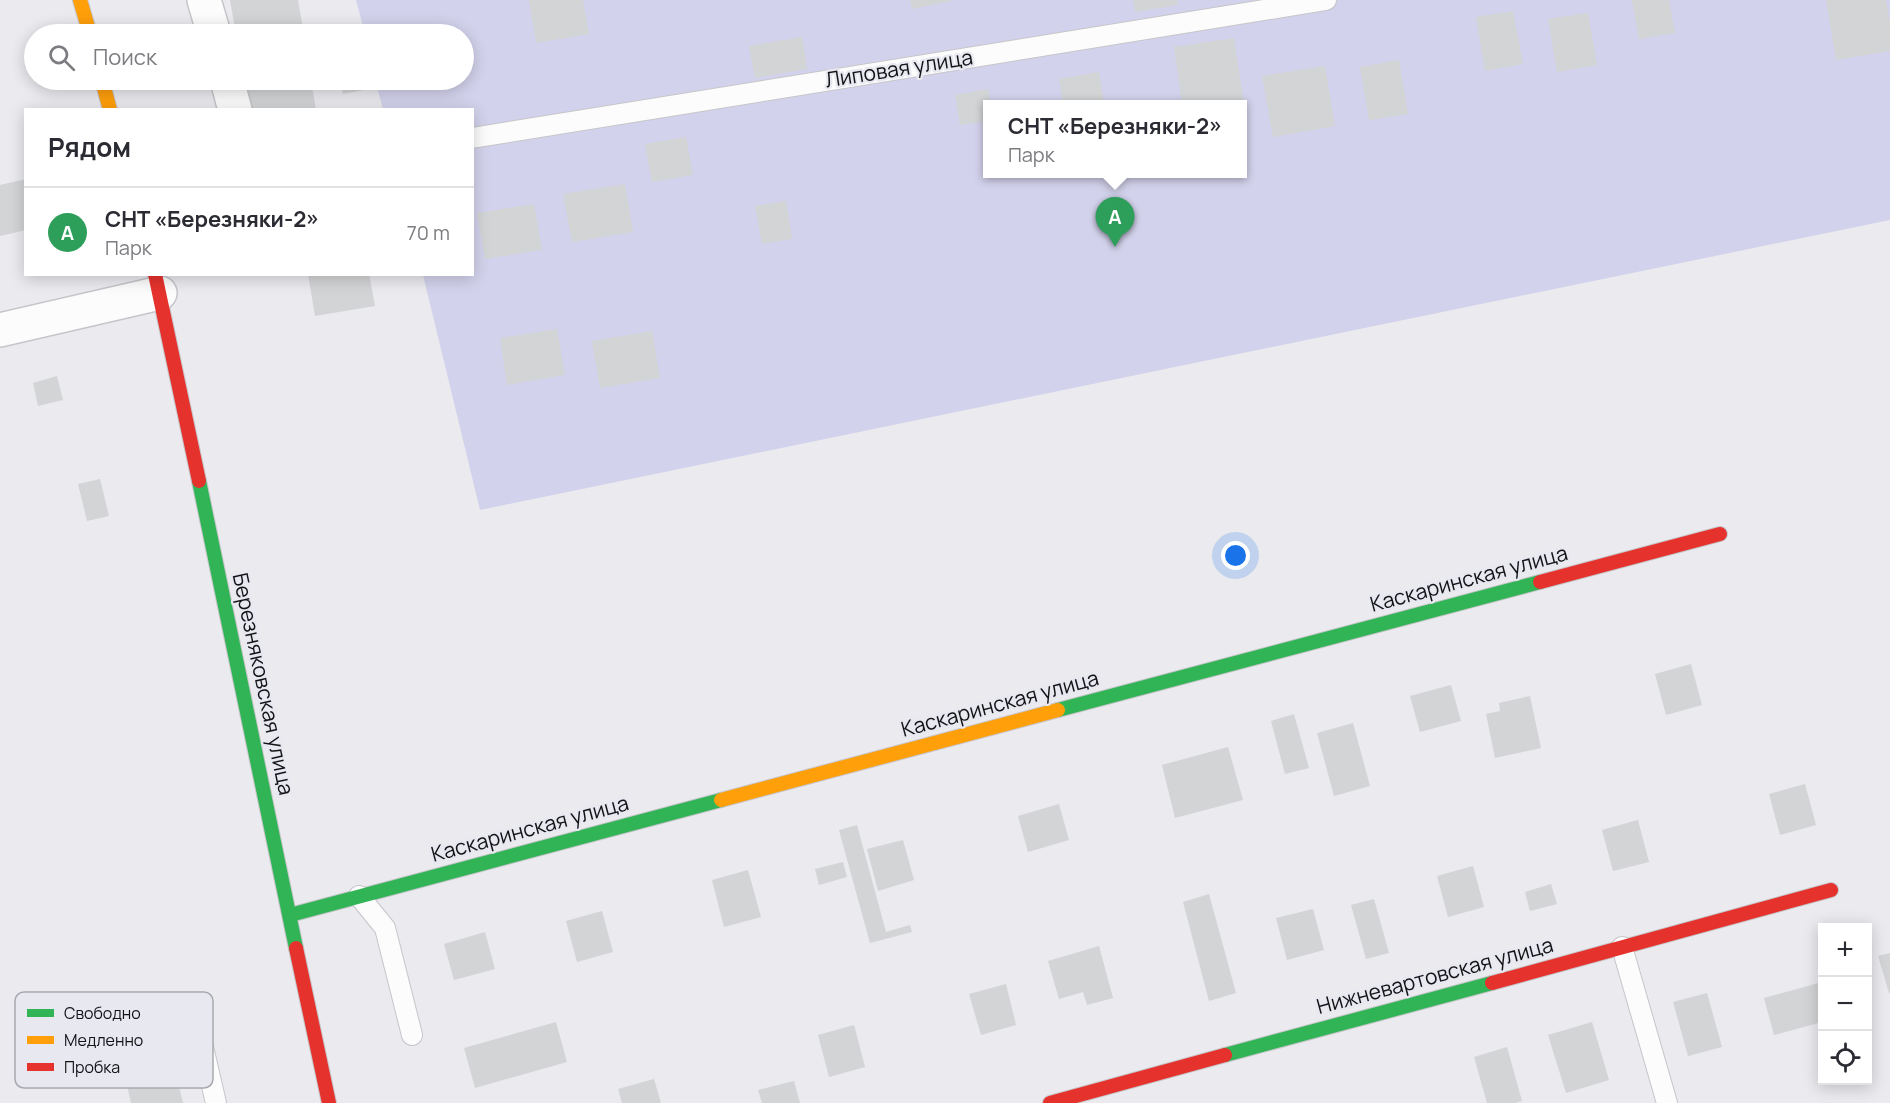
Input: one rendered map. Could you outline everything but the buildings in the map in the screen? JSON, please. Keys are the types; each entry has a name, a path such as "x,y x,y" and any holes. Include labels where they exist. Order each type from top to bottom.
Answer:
{"street":[{"path":"80,0 87,24"},
{"path":"204,0 211,24"},
{"path":"105,90 109,108"},
{"path":"230,90 234,108"},
{"path":"0,330 158,284"},
{"name":"Березняковская улица","path":"158,284 329,1103"},
{"name":"Каскаринская улица","path":"290,915 1720,534"},
{"name":"Нижневартовская улица","path":"1050,1103 1831,890"}],"lane":[{"name":"Липовая улица","path":"474,138 1326,0"},
{"path":"359,896 386,928 412,1035"},
{"path":"1622,947 1666,1103"},
{"path":"213,1088 216,1103"}],"shaded area":[{"path":"356,0 1890,0 1890,220 480,510 423,276 474,276 474,108 383,108 378,90 474,90 474,24 362,24"}],"traffic: fast":[{"path":"199,481 296,948"},
{"path":"1058,710 1540,582"},
{"path":"290,915 721,800"},
{"path":"1225,1055 1492,983"}],"traffic: slow":[{"path":"80,0 87,24"},
{"path":"105,90 109,108"},
{"path":"721,800 1058,710"}],"traffic: jam":[{"path":"155,276 199,481"},
{"path":"1540,582 1720,534"},
{"path":"1492,983 1831,890"},
{"path":"296,948 329,1103"},
{"path":"1050,1103 1225,1055"}],"place":[{"name":"СНТ «Березняки-2»","path":"1115,247"}]}
